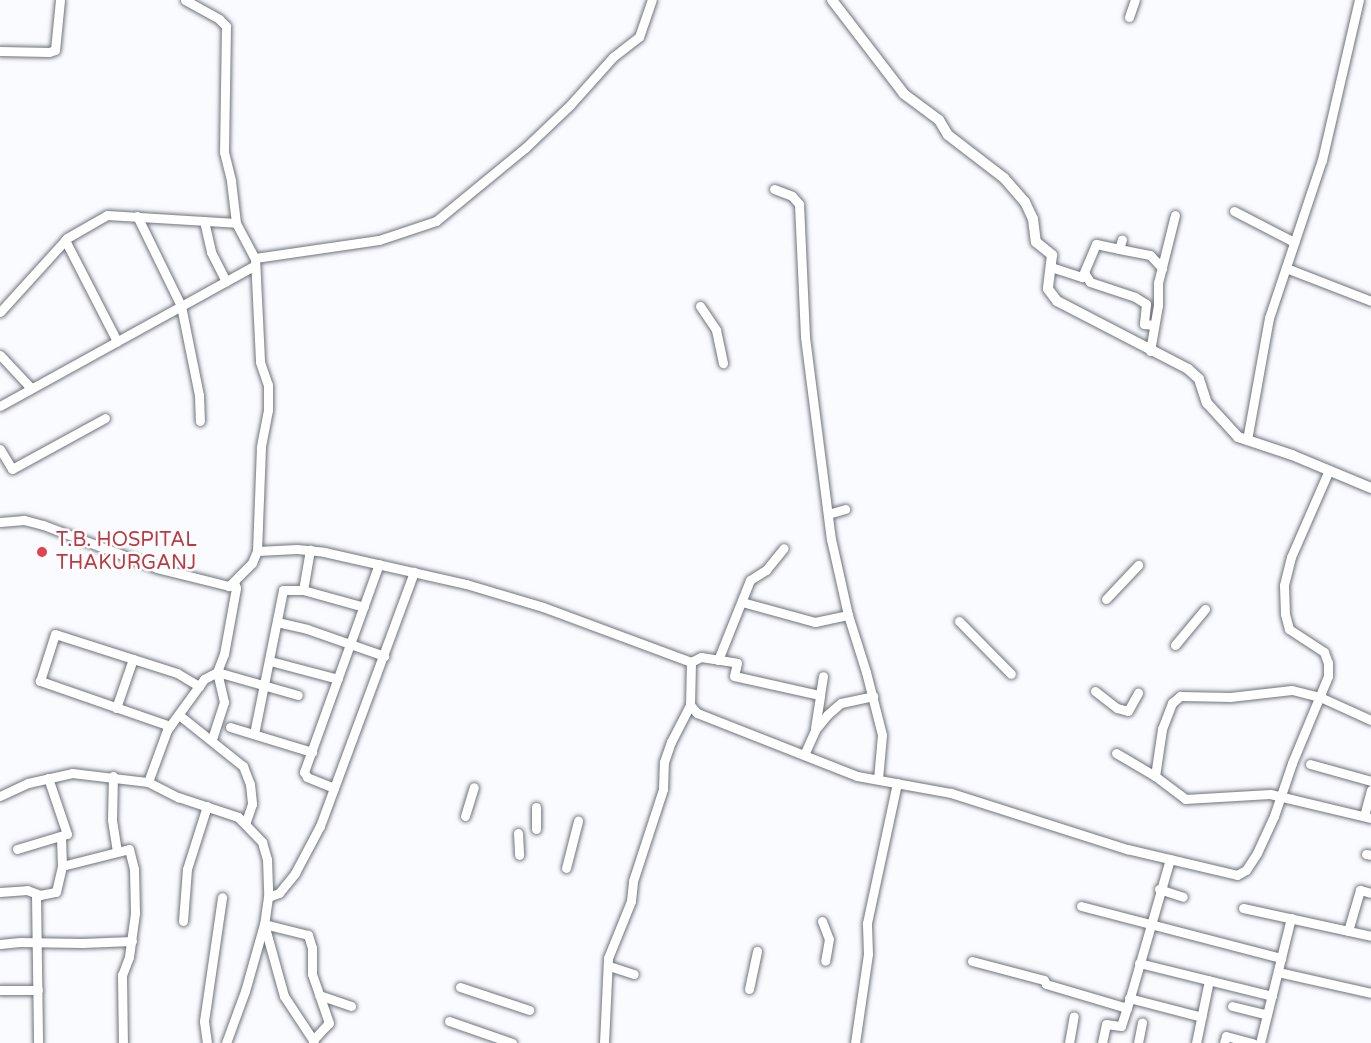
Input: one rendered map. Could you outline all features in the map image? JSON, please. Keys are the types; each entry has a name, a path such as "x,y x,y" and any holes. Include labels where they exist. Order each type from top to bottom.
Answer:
{"street":[{"path":"0,51 49,52 56,50 60,0"},
{"path":"0,522 24,520 43,525 157,568 229,586 252,563 257,551 261,447 268,410 268,385 260,362 255,262 236,223 233,190 224,152 226,26 219,19 185,0"},
{"path":"0,406 226,281 255,262 379,240 436,221 525,148 570,105 613,57 639,37 652,0"},
{"path":"832,0 904,94 939,120 948,135 1004,178 1025,202 1033,219 1036,242 1052,255 1048,289 1057,301 1188,369 1199,379 1207,403 1238,437 1371,488"},
{"path":"1129,17 1135,0"},
{"path":"1247,440 1269,318 1322,160 1359,0"},
{"path":"774,189 792,196 799,204 805,337 828,514 848,615 873,696 882,735 878,779"},
{"path":"1234,211 1294,242"},
{"path":"0,312 65,240 107,215 236,223"},
{"path":"1150,351 1162,268 1175,215"},
{"path":"137,216 181,306 199,395 200,421"},
{"path":"204,220 211,252 226,281"},
{"path":"1119,249 1122,239"},
{"path":"65,240 117,341"},
{"path":"1051,267 1080,277 1085,274 1096,244 1150,255 1162,268"},
{"path":"1286,268 1371,301"},
{"path":"1085,274 1090,282 1135,297 1146,304 1144,324 1154,325"},
{"path":"700,306 716,330 723,363"},
{"path":"0,355 31,388"},
{"path":"0,449 12,469 105,418"},
{"path":"690,705 697,713 857,776 951,793 1127,849 1237,875 1246,870 1261,844 1328,676 1328,663 1324,652 1289,629 1285,614 1284,585 1291,557 1329,470"},
{"path":"828,514 845,509"},
{"path":"718,660 750,580 766,570 784,548"},
{"path":"257,551 310,550 414,572 543,607 691,662 701,657 737,663 734,676 820,695"},
{"path":"303,590 310,550"},
{"path":"334,788 305,775 380,564"},
{"path":"1106,599 1138,565"},
{"path":"268,897 279,893 295,873 320,826 414,572"},
{"path":"212,739 224,702 217,672 224,654 236,588 234,582"},
{"path":"254,734 283,590 303,590 364,607"},
{"path":"742,602 815,622 848,615"},
{"path":"1175,645 1205,609"},
{"path":"959,621 1011,674"},
{"path":"277,622 351,643 384,656"},
{"path":"170,726 40,681 55,634 177,673 199,686"},
{"path":"116,708 133,659"},
{"path":"270,661 338,679"},
{"path":"604,1043 608,958 631,901 633,881 663,789 664,762 670,742 690,705 691,662"},
{"path":"148,782 170,726 204,679 217,672 298,695"},
{"path":"815,730 823,676"},
{"path":"1155,776 1162,729 1172,703 1180,696 1230,697 1292,690 1320,697 1371,720"},
{"path":"1095,691 1117,708 1128,711 1138,693"},
{"path":"804,755 815,730 841,703 873,696"},
{"path":"684,716 697,713"},
{"path":"179,715 243,766 250,784 252,804 245,824"},
{"path":"230,727 312,752"},
{"path":"1116,753 1155,776 1185,799 1270,794 1368,817 1371,790"},
{"path":"1310,764 1371,781"},
{"path":"0,796 28,783 72,773 113,776 148,782 178,796 238,817 262,842 267,859 268,897 264,924 245,991 226,1043"},
{"path":"113,776 112,820 117,852"},
{"path":"17,849 67,834 48,778"},
{"path":"855,1043 868,954 867,923 897,783"},
{"path":"465,816 474,787"},
{"path":"183,921 188,869 207,806"},
{"path":"536,807 536,829"},
{"path":"566,868 578,820"},
{"path":"518,833 519,855"},
{"path":"0,892 27,890 36,894 56,892 62,866 61,836"},
{"path":"62,866 129,849 134,869 132,941 122,975 123,1043"},
{"path":"1102,1043 1106,1024 1122,1026 1159,889 1170,859"},
{"path":"1159,889 1183,897"},
{"path":"1348,931 1360,890 1371,892"},
{"path":"36,894 38,1043"},
{"path":"207,1043 204,1021 222,897"},
{"path":"1081,906 1281,958"},
{"path":"1243,908 1371,936"},
{"path":"1260,1043 1292,918"},
{"path":"822,921 829,939 825,961"},
{"path":"264,924 308,934 312,948 312,974 329,1023 313,1042 284,996 264,924"},
{"path":"0,944 132,941"},
{"path":"749,989 756,951"},
{"path":"972,961 1044,980 1046,984 1202,1017"},
{"path":"1139,963 1272,996"},
{"path":"609,966 634,974"},
{"path":"1278,972 1371,993"},
{"path":"1196,1043 1209,980"},
{"path":"460,987 529,1010"},
{"path":"0,990 38,990"},
{"path":"320,995 351,1005"},
{"path":"1232,1006 1267,1016"},
{"path":"1069,1043 1074,1016"},
{"path":"449,1021 512,1043"},
{"path":"1138,1043 1142,1022"},
{"path":"1224,1043 1226,1036 1253,1043"}],"place":[{"name":"T.B. HOSPITAL THAKURGANJ","path":"42,552"}]}
